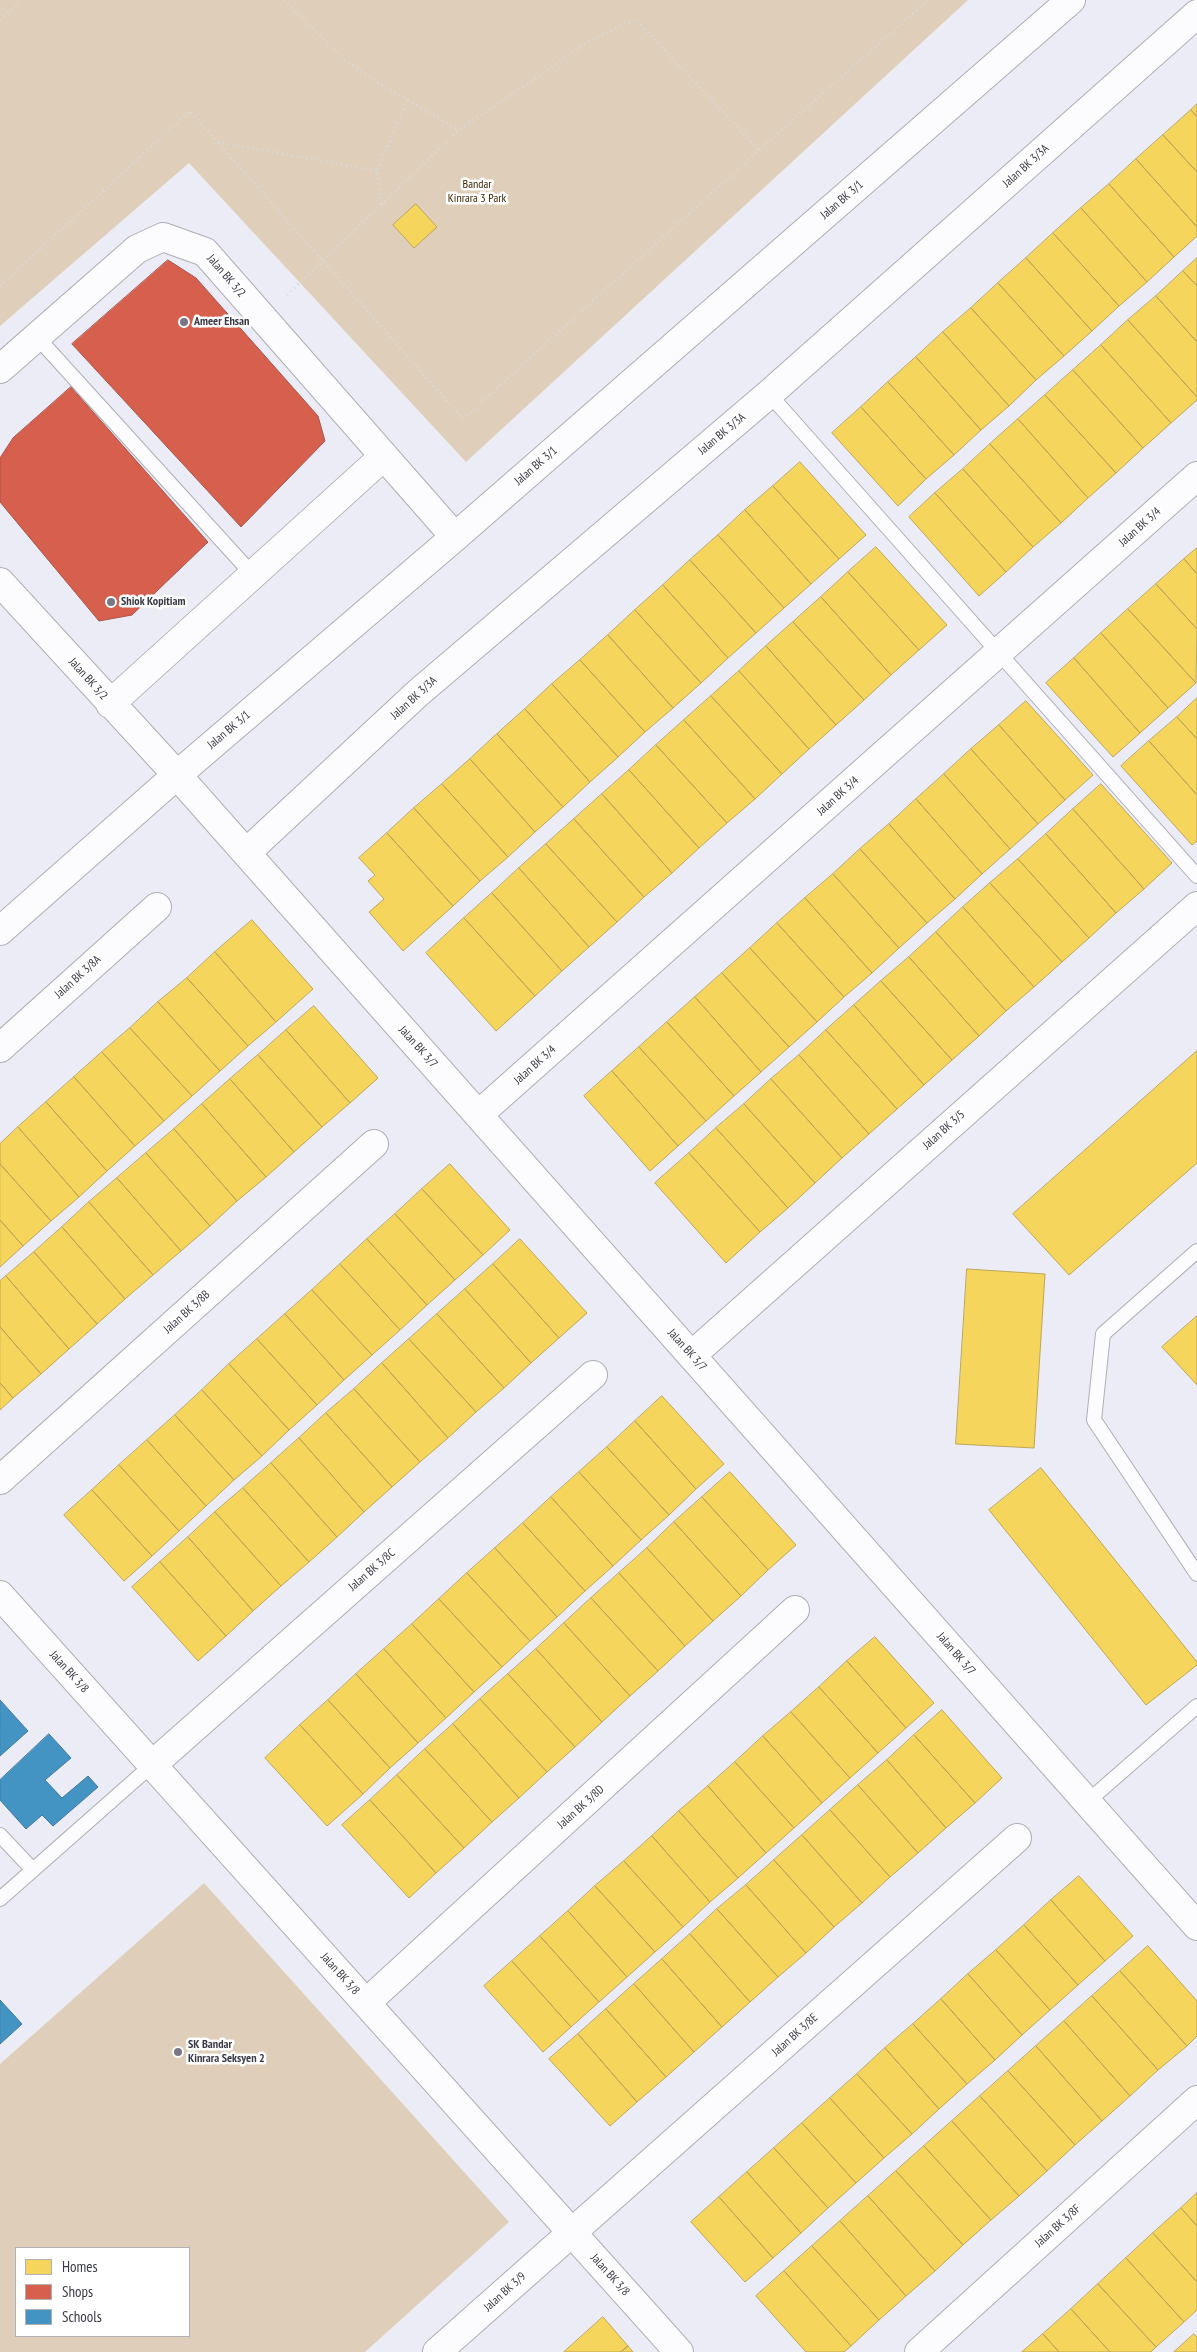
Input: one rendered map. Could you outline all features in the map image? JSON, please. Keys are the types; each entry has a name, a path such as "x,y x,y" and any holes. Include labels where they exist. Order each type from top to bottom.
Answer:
{"street":[{"name":"Jalan BK 3/1","path":"0,931 177,775 456,537 1071,0"},
{"name":"Jalan BK 3/3A","path":"246,853 418,693 769,394 1197,14"},
{"name":"Jalan BK 3/2","path":"0,369 137,249 163,237 205,252 456,537"},
{"path":"110,704 384,456"},
{"name":"Jalan BK 3/4","path":"478,1115 1197,476"},
{"name":"Jalan BK 3/2","path":"0,582 177,775"},
{"name":"Jalan BK 3/7","path":"177,775 1197,1926"},
{"name":"Jalan BK 3/5","path":"692,1355 1197,906"},
{"name":"Jalan BK 3/8A","path":"0,1048 157,907"},
{"name":"Jalan BK 3/8B","path":"0,1480 374,1144"},
{"name":"Jalan BK 3/8C","path":"152,1765 593,1375"},
{"name":"Jalan BK 3/8","path":"0,1595 679,2352"},
{"name":"Jalan BK 3/8D","path":"366,2003 795,1610"},
{"name":"Jalan BK 3/8E","path":"572,2233 1018,1838"},
{"name":"Jalan BK 3/8F","path":"919,2352 1197,2100"},
{"name":"Jalan BK 3/9","path":"437,2352 572,2233"}],"lane":[{"path":"37,337 253,575"},
{"path":"769,394 1197,876"},
{"path":"1197,1251 1103,1334 1094,1420 1197,1574"},
{"path":"1087,1802 1197,1706"},
{"path":"0,1899 152,1765"},
{"path":"0,1835 33,1870"}],"path":[{"path":"0,20 21,0"},
{"path":"284,0 345,60 377,82 459,130"},
{"path":"0,286 190,111 463,419 759,150 928,0"},
{"path":"263,318 459,130 590,41 635,19 759,150"},
{"path":"382,205 377,171 408,99"},
{"path":"218,142 377,171"}],"green space":[{"name":"Bandar Kinrara 3 Park","path":"0,0 968,0 466,462 189,163 0,326"},
{"name":"SK Bandar Kinrara Seksyen 2","path":"204,1883 509,2222 365,2352 0,2352 0,2064"}],"building: Homes":[{"path":"1197,104 1197,117 1191,110"},
{"path":"1191,110 1197,117 1197,172 1163,135"},
{"path":"1163,135 1197,172 1197,227 1136,159"},
{"path":"1136,159 1197,227 1197,236 1174,257 1109,184"},
{"path":"1109,184 1174,257 1147,282 1081,208"},
{"path":"416,204 437,227 414,248 393,225"},
{"path":"1081,208 1147,282 1119,306 1053,233"},
{"path":"1053,233 1119,306 1092,331 1026,258"},
{"path":"1026,258 1092,331 1064,356 998,283"},
{"path":"1197,258 1197,286 1183,271"},
{"path":"1183,271 1197,286 1197,342 1156,296"},
{"path":"998,283 1064,356 1036,380 971,308"},
{"path":"1156,296 1197,342 1197,397 1128,320"},
{"path":"971,308 1036,380 1009,406 943,332"},
{"path":"1128,320 1197,397 1197,400 1171,423 1101,345"},
{"path":"943,332 1009,406 981,430 916,357"},
{"path":"1101,345 1171,423 1143,448 1073,370"},
{"path":"916,357 981,430 954,455 888,382"},
{"path":"1073,370 1143,448 1116,473 1045,395"},
{"path":"888,382 954,455 926,479 861,407"},
{"path":"1045,395 1116,473 1088,498 1018,419"},
{"path":"861,407 926,479 898,506 832,433"},
{"path":"1018,419 1088,498 1061,523 990,444"},
{"path":"990,444 1061,523 1033,547 963,469"},
{"path":"800,462 866,535 839,559 773,486"},
{"path":"963,469 1033,547 1006,572 935,493"},
{"path":"773,486 839,559 811,584 745,510"},
{"path":"935,493 1006,572 979,596 909,517"},
{"path":"745,510 811,584 784,608 718,535"},
{"path":"718,535 784,608 756,633 690,560"},
{"path":"876,547 947,625 919,650 848,572"},
{"path":"1197,548 1197,574 1184,559"},
{"path":"1184,559 1197,574 1197,629 1156,584"},
{"path":"690,560 756,633 728,658 663,585"},
{"path":"848,572 919,650 891,675 821,597"},
{"path":"1156,584 1197,629 1196,683 1128,609"},
{"path":"663,585 728,658 701,683 635,610"},
{"path":"821,597 891,675 864,700 793,622"},
{"path":"1128,609 1196,683 1168,708 1101,633"},
{"path":"635,610 701,683 673,708 608,635"},
{"path":"793,622 864,700 836,725 766,646"},
{"path":"1101,633 1168,708 1140,733 1074,658"},
{"path":"608,635 673,708 645,732 580,660"},
{"path":"766,646 836,725 809,749 739,671"},
{"path":"1074,658 1140,733 1113,757 1046,683"},
{"path":"580,660 645,732 618,757 552,684"},
{"path":"739,671 809,749 782,774 711,696"},
{"path":"552,684 618,757 590,782 525,709"},
{"path":"711,696 782,774 755,799 684,720"},
{"path":"1197,698 1197,739 1177,717"},
{"path":"1026,701 1093,775 1065,800 999,725"},
{"path":"525,709 590,782 563,807 497,734"},
{"path":"1177,717 1197,739 1197,795 1149,741"},
{"path":"684,720 755,799 727,823 656,745"},
{"path":"999,725 1065,800 1038,824 971,749"},
{"path":"497,734 563,807 535,832 470,759"},
{"path":"1149,741 1197,795 1197,841 1192,845 1121,766"},
{"path":"656,745 727,823 699,848 629,770"},
{"path":"971,749 1038,824 1010,849 944,774"},
{"path":"470,759 535,832 508,857 442,784"},
{"path":"629,770 699,848 672,873 602,794"},
{"path":"944,774 1010,849 982,874 916,799"},
{"path":"442,784 508,857 480,881 414,808"},
{"path":"1101,784 1172,863 1144,889 1073,809"},
{"path":"602,794 672,873 644,897 574,819"},
{"path":"916,799 982,874 955,899 889,824"},
{"path":"414,808 480,881 453,906 387,833"},
{"path":"1073,809 1144,889 1116,913 1046,834"},
{"path":"574,819 644,897 617,922 546,844"},
{"path":"889,824 955,899 927,923 860,849"},
{"path":"387,833 453,906 403,951 369,912 384,899 368,881 375,875 359,858"},
{"path":"1046,834 1116,913 1089,938 1018,859"},
{"path":"546,844 617,922 589,947 519,868"},
{"path":"860,849 927,923 899,948 833,874"},
{"path":"1018,859 1089,938 1062,962 990,883"},
{"path":"519,868 589,947 562,971 492,893"},
{"path":"833,874 899,948 872,973 805,898"},
{"path":"990,883 1062,962 1034,987 963,907"},
{"path":"492,893 562,971 535,996 464,918"},
{"path":"805,898 872,973 844,997 777,923"},
{"path":"963,907 1034,987 1006,1011 936,932"},
{"path":"464,918 535,996 496,1031 426,953"},
{"path":"252,920 313,989 276,1022 215,952"},
{"path":"777,923 844,997 817,1022 750,948"},
{"path":"936,932 1006,1011 979,1036 909,957"},
{"path":"750,948 817,1022 789,1047 722,973"},
{"path":"215,952 276,1022 248,1046 187,978"},
{"path":"909,957 979,1036 952,1060 881,981"},
{"path":"722,973 789,1047 761,1072 695,997"},
{"path":"187,978 248,1046 220,1071 158,1002"},
{"path":"881,981 952,1060 924,1085 854,1005"},
{"path":"695,997 761,1072 734,1096 667,1022"},
{"path":"158,1002 220,1071 192,1096 130,1028"},
{"path":"854,1005 924,1085 897,1109 826,1030"},
{"path":"314,1006 378,1078 350,1103 286,1030"},
{"path":"667,1022 734,1096 706,1121 639,1047"},
{"path":"130,1028 192,1096 164,1121 102,1052"},
{"path":"286,1030 350,1103 322,1127 258,1055"},
{"path":"826,1030 897,1109 869,1134 799,1055"},
{"path":"639,1047 706,1121 678,1146 612,1071"},
{"path":"1197,1051 1197,1163 1069,1275 1013,1214"},
{"path":"102,1052 164,1121 135,1146 74,1077"},
{"path":"258,1055 322,1127 294,1152 230,1079"},
{"path":"799,1055 869,1134 842,1158 771,1079"},
{"path":"612,1071 678,1146 650,1171 584,1096"},
{"path":"74,1077 135,1146 107,1171 46,1102"},
{"path":"230,1079 294,1152 266,1177 202,1104"},
{"path":"771,1079 842,1158 815,1183 744,1104"},
{"path":"46,1102 107,1171 79,1197 18,1127"},
{"path":"202,1104 266,1177 237,1201 174,1129"},
{"path":"744,1104 815,1183 788,1208 716,1128"},
{"path":"18,1127 79,1197 51,1221 0,1164 0,1144"},
{"path":"716,1128 788,1208 760,1232 689,1153"},
{"path":"174,1129 237,1201 210,1226 146,1153"},
{"path":"146,1153 210,1226 181,1251 117,1178"},
{"path":"689,1153 760,1232 726,1263 655,1183"},
{"path":"0,1164 51,1221 23,1246 0,1220"},
{"path":"450,1164 510,1230 483,1255 422,1189"},
{"path":"117,1178 181,1251 153,1275 89,1202"},
{"path":"422,1189 483,1255 455,1280 395,1214"},
{"path":"89,1202 153,1275 125,1299 62,1227"},
{"path":"395,1214 455,1280 427,1305 367,1239"},
{"path":"0,1220 23,1246 0,1267"},
{"path":"62,1227 125,1299 97,1324 34,1252"},
{"path":"367,1239 427,1305 400,1330 340,1264"},
{"path":"520,1239 587,1313 559,1338 493,1264"},
{"path":"34,1252 97,1324 69,1349 6,1276"},
{"path":"340,1264 400,1330 372,1355 312,1290"},
{"path":"493,1264 559,1338 531,1363 465,1289"},
{"path":"967,1269 1045,1274 1034,1448 956,1444"},
{"path":"6,1276 69,1349 41,1374 0,1327 0,1281"},
{"path":"465,1289 531,1363 504,1388 437,1314"},
{"path":"312,1290 372,1355 344,1380 285,1314"},
{"path":"285,1314 344,1380 317,1405 257,1339"},
{"path":"437,1314 504,1388 476,1412 409,1339"},
{"path":"1197,1316 1197,1385 1162,1347"},
{"path":"0,1327 41,1374 13,1398 0,1383"},
{"path":"257,1339 317,1405 289,1430 229,1364"},
{"path":"409,1339 476,1412 448,1438 382,1363"},
{"path":"382,1363 448,1438 420,1462 354,1389"},
{"path":"229,1364 289,1430 262,1456 202,1390"},
{"path":"0,1383 13,1398 0,1410"},
{"path":"354,1389 420,1462 392,1487 326,1413"},
{"path":"202,1390 262,1456 234,1480 175,1415"},
{"path":"662,1396 724,1464 696,1489 635,1421"},
{"path":"326,1413 392,1487 364,1512 299,1438"},
{"path":"175,1415 234,1480 206,1506 147,1440"},
{"path":"635,1421 696,1489 669,1515 607,1447"},
{"path":"299,1438 364,1512 337,1537 271,1463"},
{"path":"147,1440 206,1506 179,1531 119,1465"},
{"path":"607,1447 669,1515 641,1540 579,1472"},
{"path":"271,1463 337,1537 309,1562 243,1488"},
{"path":"119,1465 179,1531 152,1556 92,1490"},
{"path":"1041,1468 1197,1662 1197,1665 1146,1705 989,1510"},
{"path":"579,1472 641,1540 613,1566 551,1497"},
{"path":"730,1472 796,1545 768,1570 702,1497"},
{"path":"243,1488 309,1562 281,1586 215,1512"},
{"path":"92,1490 152,1556 124,1581 64,1515"},
{"path":"551,1497 613,1566 585,1591 523,1523"},
{"path":"702,1497 768,1570 741,1596 674,1522"},
{"path":"215,1512 281,1586 253,1611 188,1537"},
{"path":"674,1522 741,1596 713,1621 647,1548"},
{"path":"523,1523 585,1591 557,1617 495,1548"},
{"path":"188,1537 253,1611 226,1636 160,1562"},
{"path":"495,1548 557,1617 530,1641 467,1573"},
{"path":"647,1548 713,1621 685,1646 619,1573"},
{"path":"160,1562 226,1636 198,1661 132,1587"},
{"path":"467,1573 530,1641 502,1667 439,1599"},
{"path":"619,1573 685,1646 658,1671 591,1598"},
{"path":"591,1598 658,1671 630,1696 564,1623"},
{"path":"439,1599 502,1667 474,1692 412,1624"},
{"path":"564,1623 630,1696 602,1722 536,1649"},
{"path":"412,1624 474,1692 446,1718 384,1649"},
{"path":"875,1637 934,1703 906,1728 847,1661"},
{"path":"384,1649 446,1718 418,1743 356,1674"},
{"path":"536,1649 602,1722 575,1747 508,1674"},
{"path":"847,1661 906,1728 878,1753 819,1687"},
{"path":"356,1674 418,1743 390,1768 328,1700"},
{"path":"508,1674 575,1747 547,1772 480,1699"},
{"path":"819,1687 878,1753 850,1778 791,1712"},
{"path":"480,1699 547,1772 519,1798 453,1724"},
{"path":"328,1700 390,1768 363,1794 300,1725"},
{"path":"942,1710 1002,1778 975,1803 914,1735"},
{"path":"791,1712 850,1778 822,1803 763,1736"},
{"path":"453,1724 519,1798 492,1822 425,1749"},
{"path":"300,1725 363,1794 327,1826 265,1758"},
{"path":"914,1735 975,1803 946,1828 887,1760"},
{"path":"763,1736 822,1803 794,1828 735,1762"},
{"path":"425,1749 492,1822 464,1848 397,1775"},
{"path":"887,1760 946,1828 918,1853 858,1785"},
{"path":"735,1762 794,1828 766,1853 708,1786"},
{"path":"397,1775 464,1848 436,1873 370,1800"},
{"path":"858,1785 918,1853 890,1877 830,1810"},
{"path":"708,1786 766,1853 738,1878 679,1811"},
{"path":"370,1800 436,1873 409,1898 342,1825"},
{"path":"830,1810 890,1877 862,1903 802,1835"},
{"path":"679,1811 738,1878 710,1902 652,1836"},
{"path":"802,1835 862,1903 834,1927 774,1860"},
{"path":"652,1836 710,1902 683,1927 624,1861"},
{"path":"774,1860 834,1927 806,1953 746,1885"},
{"path":"624,1861 683,1927 655,1952 595,1886"},
{"path":"1079,1876 1133,1936 1105,1961 1051,1900"},
{"path":"746,1885 806,1953 778,1977 717,1909"},
{"path":"595,1886 655,1952 627,1977 568,1911"},
{"path":"1051,1900 1105,1961 1078,1985 1024,1925"},
{"path":"717,1909 778,1977 750,2002 690,1934"},
{"path":"568,1911 627,1977 599,2002 540,1936"},
{"path":"1024,1925 1078,1985 1050,2010 996,1950"},
{"path":"690,1934 750,2002 722,2027 662,1959"},
{"path":"540,1936 599,2002 571,2027 512,1961"},
{"path":"1148,1946 1197,2001 1197,2036 1187,2046 1120,1971"},
{"path":"996,1950 1050,2010 1022,2035 968,1974"},
{"path":"662,1959 722,2027 694,2052 634,1984"},
{"path":"512,1961 571,2027 543,2052 484,1986"},
{"path":"1120,1971 1187,2046 1158,2070 1092,1996"},
{"path":"968,1974 1022,2035 995,2060 941,1999"},
{"path":"634,1984 694,2052 666,2077 606,2009"},
{"path":"1092,1996 1158,2070 1130,2096 1064,2021"},
{"path":"941,1999 995,2060 967,2084 913,2024"},
{"path":"606,2009 666,2077 637,2102 578,2034"},
{"path":"1064,2021 1130,2096 1102,2121 1036,2046"},
{"path":"913,2024 967,2084 939,2109 885,2048"},
{"path":"578,2034 637,2102 610,2126 549,2059"},
{"path":"1036,2046 1102,2121 1075,2145 1008,2071"},
{"path":"885,2048 939,2109 912,2134 857,2074"},
{"path":"1008,2071 1075,2145 1047,2171 980,2096"},
{"path":"857,2074 912,2134 884,2158 830,2098"},
{"path":"980,2096 1047,2171 1019,2196 952,2121"},
{"path":"830,2098 884,2158 856,2183 802,2123"},
{"path":"952,2121 1019,2196 991,2220 924,2146"},
{"path":"802,2123 856,2183 828,2208 774,2148"},
{"path":"924,2146 991,2220 963,2245 896,2171"},
{"path":"774,2148 828,2208 801,2233 747,2172"},
{"path":"896,2171 963,2245 935,2271 868,2196"},
{"path":"747,2172 801,2233 773,2258 719,2197"},
{"path":"1197,2193 1197,2226 1181,2208"},
{"path":"868,2196 935,2271 906,2296 840,2221"},
{"path":"719,2197 773,2258 745,2282 691,2222"},
{"path":"1181,2208 1197,2226 1197,2282 1153,2233"},
{"path":"840,2221 906,2296 879,2320 812,2246"},
{"path":"1153,2233 1197,2282 1197,2310 1184,2322 1126,2258"},
{"path":"812,2246 879,2320 851,2346 784,2271"},
{"path":"1126,2258 1184,2322 1156,2347 1098,2284"},
{"path":"784,2271 851,2346 844,2352 806,2352 756,2296"},
{"path":"1098,2284 1156,2347 1151,2352 1110,2352 1071,2309"},
{"path":"1071,2309 1110,2352 1059,2352 1043,2334"},
{"path":"603,2317 628,2346 621,2352 564,2352"},
{"path":"1043,2334 1059,2352 1022,2352"},
{"path":"1194,2334 1197,2337 1197,2352 1174,2352"},
{"path":"628,2346 633,2352 621,2352"}],"building: Shops":[{"path":"168,260 196,278 318,416 325,441 241,527 72,344"},
{"path":"71,387 208,542 132,615 99,621 0,502 0,458 13,438"}],"building: Schools":[{"path":"0,1700 28,1731 0,1756"},
{"path":"49,1734 71,1758 45,1780 62,1798 88,1776 98,1787 53,1826 42,1815 26,1829 0,1800 0,1780"},
{"path":"0,2000 22,2024 0,2044"}],"place":[{"name":"Ameer Ehsan","path":"184,322"},
{"name":"Shiok Kopitiam","path":"111,602"},
{"name":"SK Bandar Kinrara Seksyen 2","path":"178,2052"}]}
